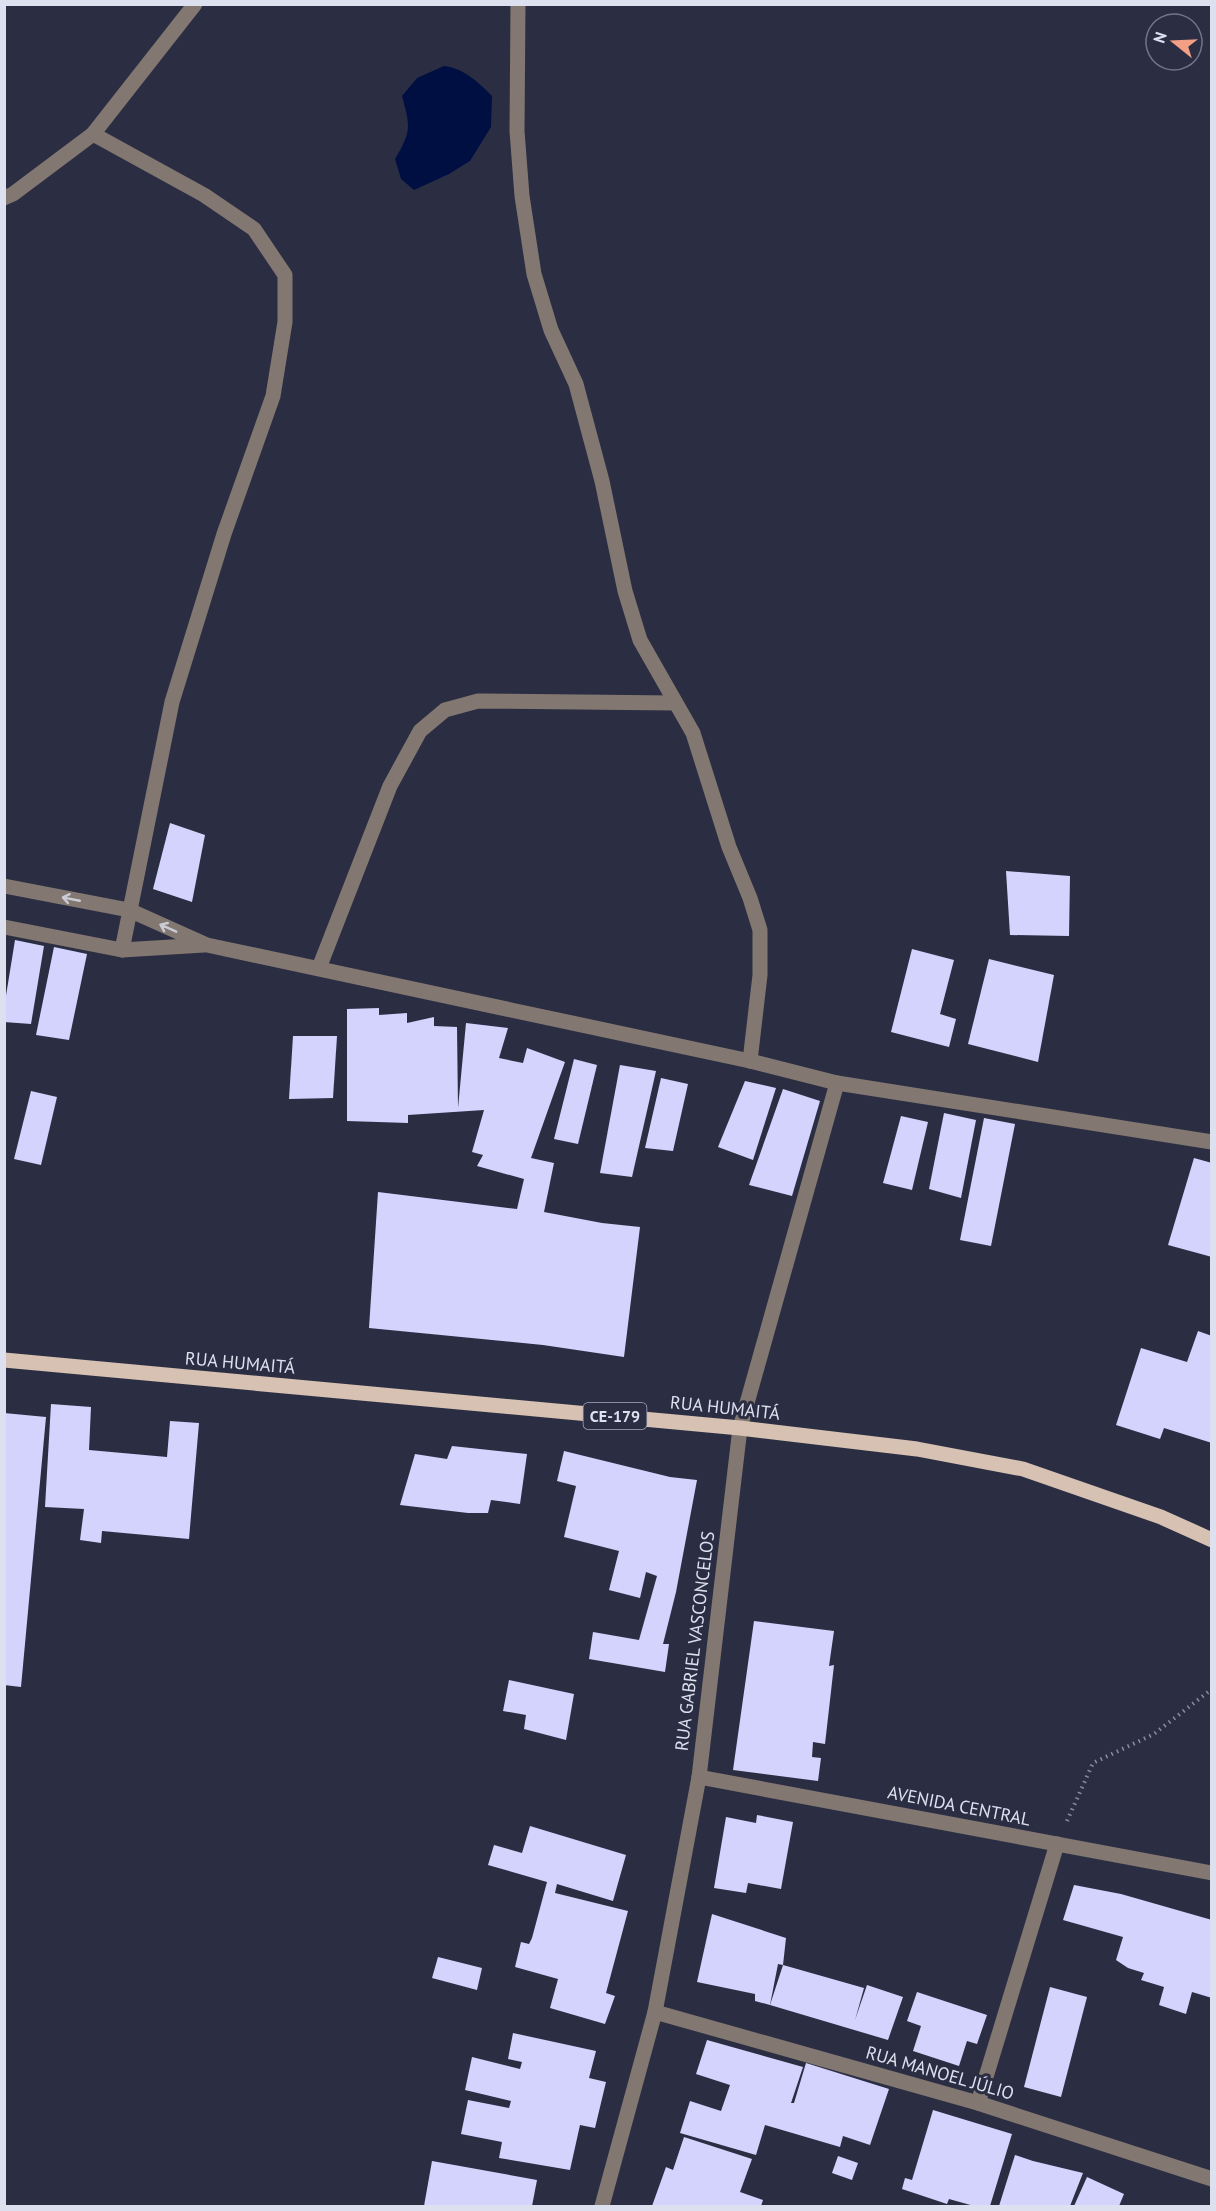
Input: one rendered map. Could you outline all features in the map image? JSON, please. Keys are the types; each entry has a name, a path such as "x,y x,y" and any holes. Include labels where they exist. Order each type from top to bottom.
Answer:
{"main road":[{"name":"RUA HUMAITÁ","path":"4,1360 740,1428 917,1449 1023,1469 1161,1517 1212,1540"}],"street":[{"path":"4,198 13,194 93,134 195,4"},
{"path":"518,4 517,131 522,196 534,274 551,330 576,384 602,481 624,591 640,640 693,733 729,847 750,898 760,930 759,975 750,1061"},
{"path":"93,134 204,195 254,229 285,275 285,322 273,396 224,534 172,702 122,950"},
{"path":"319,968 390,786 420,731 445,710 478,701 675,703"},
{"path":"4,886 129,910 207,945 750,1061 837,1083 1212,1142"},
{"path":"4,927 122,950 207,945"},
{"name":"RUA GABRIEL VASCONCELOS","path":"602,2206 656,2012 699,1777 740,1428 837,1083"},
{"name":"AVENIDA CENTRAL","path":"699,1777 1212,1873"},
{"path":"978,2103 1057,1844"},
{"name":"RUA MANOEL JÚLIO","path":"656,2012 978,2103 1212,2180"}],"path":[{"path":"1057,1844 1093,1763 1154,1734 1212,1689"}],"shaded area":[{"path":"444,66 465,73 492,96 491,127 470,161 449,174 414,190 401,179 395,159 408,128 402,96 417,78"}],"building":[{"path":"170,823 205,835 192,902 153,889"},
{"path":"1006,871 1070,876 1069,936 1010,935"},
{"path":"15,940 44,946 31,1024 4,1022 4,1008"},
{"path":"54,947 87,954 69,1040 36,1035"},
{"path":"912,949 954,960 940,1014 956,1019 949,1047 891,1032"},
{"path":"989,959 1054,975 1038,1062 968,1044"},
{"path":"379,1008 379,1015 407,1013 407,1023 434,1017 434,1026 457,1027 458,1108 466,1023 508,1028 499,1058 523,1063 527,1048 565,1062 531,1158 554,1163 544,1212 602,1223 640,1227 624,1357 543,1345 369,1328 378,1192 517,1209 524,1179 477,1166 483,1155 472,1152 484,1110 408,1115 408,1123 347,1121 347,1009"},
{"path":"293,1036 337,1036 333,1098 289,1099"},
{"path":"574,1059 597,1065 578,1144 554,1139"},
{"path":"620,1065 656,1071 632,1177 600,1173"},
{"path":"661,1078 688,1084 673,1151 645,1148"},
{"path":"745,1081 776,1088 753,1160 718,1147"},
{"path":"783,1089 820,1101 792,1196 749,1185"},
{"path":"31,1091 57,1097 41,1165 14,1159"},
{"path":"944,1113 976,1120 961,1198 929,1189"},
{"path":"901,1116 928,1122 912,1190 883,1183"},
{"path":"984,1118 1015,1124 991,1246 960,1240"},
{"path":"1194,1158 1212,1163 1212,1257 1168,1245"},
{"path":"1198,1331 1212,1336 1212,1443 1164,1428 1160,1439 1116,1425 1141,1348 1187,1362"},
{"path":"51,1404 91,1407 89,1450 167,1457 170,1421 199,1423 189,1539 102,1531 101,1543 80,1540 84,1509 45,1507"},
{"path":"4,1413 46,1417 21,1687 4,1685"},
{"path":"452,1446 527,1454 520,1504 491,1500 488,1513 468,1513 400,1505 415,1454 447,1459"},
{"path":"564,1451 670,1477 697,1480 676,1592 663,1644 669,1644 665,1672 589,1659 593,1632 639,1640 657,1576 646,1572 640,1598 609,1590 619,1551 564,1537 576,1486 557,1481"},
{"path":"754,1621 834,1631 829,1666 834,1665 825,1744 813,1742 812,1757 821,1758 818,1781 733,1770"},
{"path":"509,1680 574,1694 566,1740 524,1729 526,1715 503,1711"},
{"path":"757,1815 793,1822 781,1889 748,1883 746,1893 714,1888 726,1817 756,1823"},
{"path":"530,1826 626,1855 613,1901 557,1884 555,1893 628,1911 606,1993 615,1996 605,2024 550,2008 558,1979 515,1967 521,1942 529,1944 532,1938 547,1882 488,1865 494,1845 522,1853"},
{"path":"1074,1885 1121,1894 1212,1920 1212,1998 1192,1992 1186,2014 1159,2005 1164,1987 1141,1980 1144,1973 1128,1968 1116,1960 1123,1937 1063,1920"},
{"path":"712,1914 786,1938 783,1965 778,1964 770,2005 755,2001 755,1994 697,1982"},
{"path":"438,1957 482,1968 477,1990 432,1978"},
{"path":"783,1965 864,1988 855,2020 867,1985 903,1997 888,2040 770,2005"},
{"path":"1050,1987 1087,1997 1061,2097 1024,2087"},
{"path":"917,1992 987,2015 977,2044 967,2041 959,2066 913,2051 921,2026 907,2021"},
{"path":"513,2033 596,2051 589,2078 606,2082 595,2128 580,2125 570,2170 499,2158 502,2142 461,2134 468,2100 509,2108 511,2101 465,2090 472,2057 520,2069 522,2062 508,2059"},
{"path":"707,2040 803,2067 791,2103 794,2103 806,2063 889,2089 870,2145 843,2136 840,2147 765,2125 756,2155 680,2133 690,2101 721,2111 730,2085 696,2074"},
{"path":"933,2110 1012,2134 990,2206 974,2206 949,2199 947,2204 902,2189 905,2178 912,2180"},
{"path":"684,2137 752,2159 740,2192 763,2200 761,2206 652,2206 666,2167 673,2170"},
{"path":"1015,2155 1083,2173 1070,2206 999,2206"},
{"path":"838,2156 858,2163 852,2180 832,2173"},
{"path":"432,2161 537,2180 532,2206 424,2206"},
{"path":"1087,2177 1124,2194 1119,2206 1074,2206"}]}
